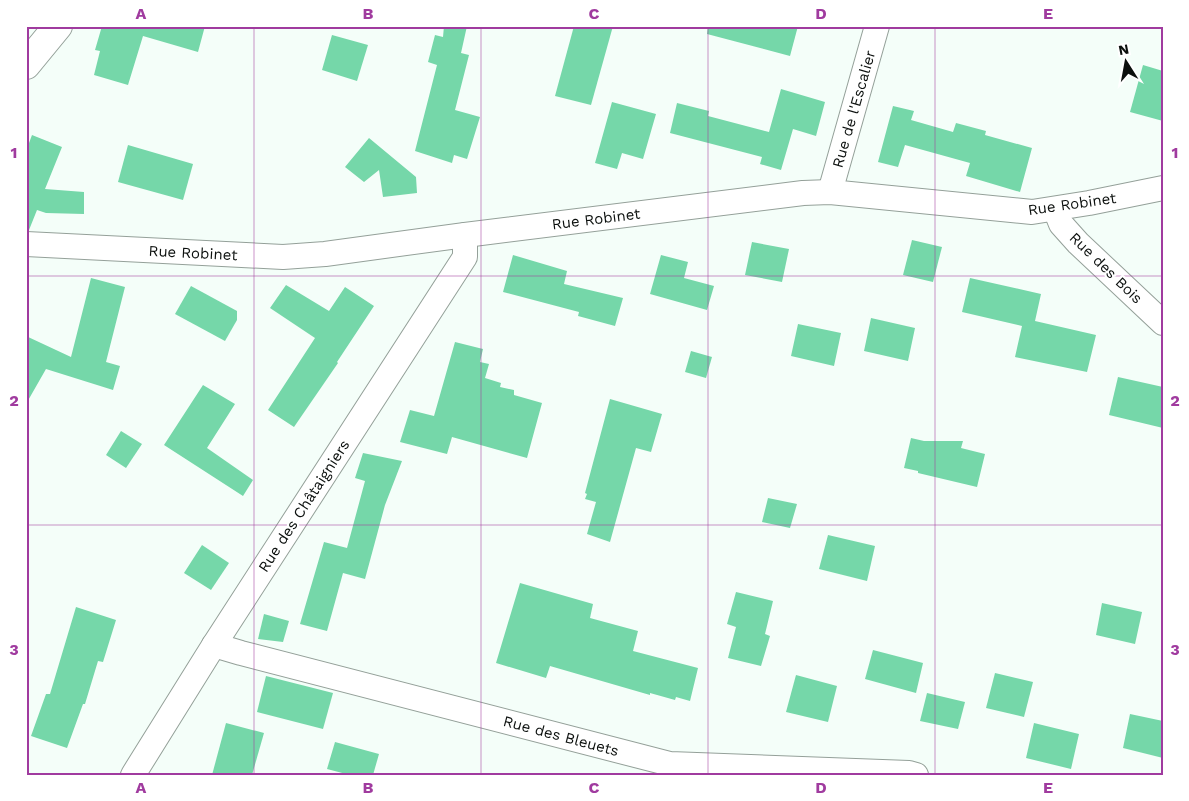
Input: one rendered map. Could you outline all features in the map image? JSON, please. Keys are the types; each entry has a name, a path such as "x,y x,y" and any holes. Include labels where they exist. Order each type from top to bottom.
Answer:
{"street":[{"path":"26,65 58,26"},
{"name":"Rue de l'Escalier","path":"830,192 877,26"},
{"name":"Rue Robinet","path":"26,244 283,257 325,254 804,193 830,192 1032,212 1163,188"},
{"name":"Rue des Bois","path":"1055,209 1061,224 1078,243 1163,323"},
{"name":"Rue des Châtaigniers","path":"133,775 214,645 465,257 465,235"},
{"name":"Rue des Bleuets","path":"214,645 670,764 909,773 916,775"}],"building":[{"path":"102,26 205,26 198,52 143,36 128,85 94,75 100,51 95,50"},
{"path":"444,26 467,26 461,53 469,55 455,110 480,117 467,159 454,155 452,163 415,151 437,65 428,62 435,35 443,37"},
{"path":"574,26 613,26 591,105 555,96"},
{"path":"708,26 798,26 790,56 707,34"},
{"path":"332,35 368,45 357,81 322,70"},
{"path":"1143,65 1163,71 1163,121 1130,112"},
{"path":"781,89 825,102 816,136 793,129 781,170 760,164 762,157 670,133 677,103 709,111 708,116 769,132"},
{"path":"612,102 656,114 643,159 622,153 617,169 595,163"},
{"path":"893,106 914,111 911,120 953,132 956,123 986,131 985,135 1032,148 1020,192 966,176 970,163 905,145 898,167 878,162"},
{"path":"32,135 62,147 45,189 84,192 84,214 46,213 37,210 29,230 26,230 26,151"},
{"path":"369,138 416,177 417,193 383,197 379,170 364,182 345,167"},
{"path":"128,145 193,164 183,200 118,182"},
{"path":"912,240 942,247 933,282 903,275"},
{"path":"752,242 789,249 782,282 745,275"},
{"path":"513,255 567,271 564,284 623,298 615,326 578,316 579,312 503,292"},
{"path":"661,255 688,262 684,278 714,286 707,310 650,294"},
{"path":"91,278 125,287 106,362 120,366 113,390 46,369 26,404 26,336 71,357"},
{"path":"970,278 1041,294 1035,321 1096,335 1087,372 1015,357 1022,326 962,312"},
{"path":"286,285 329,311 345,287 374,306 294,427 268,410 315,338 270,308"},
{"path":"191,286 237,311 237,320 225,341 175,314"},
{"path":"871,318 915,328 908,361 864,351"},
{"path":"798,324 841,333 834,366 791,356"},
{"path":"455,342 483,349 480,362 489,364 485,378 501,383 500,387 514,390 514,395 542,403 527,458 452,437 447,454 400,442 410,410 434,416"},
{"path":"691,351 712,357 706,378 685,372"},
{"path":"1118,377 1163,387 1163,428 1109,415"},
{"path":"203,385 235,404 207,448 253,480 243,496 164,445"},
{"path":"610,399 662,414 651,452 636,448 610,542 587,534 596,502 585,499 587,494 585,493"},
{"path":"121,431 142,444 126,468 106,455"},
{"path":"911,438 924,441 963,441 961,448 985,454 977,487 904,468"},
{"path":"363,453 402,461 385,505 365,579 343,573 327,631 300,624 324,542 347,548 365,481 355,478"},
{"path":"768,498 797,504 790,528 762,522"},
{"path":"828,535 875,546 867,581 819,569"},
{"path":"202,545 229,563 211,590 184,573"},
{"path":"520,583 593,604 590,618 638,631 633,651 698,668 690,701 676,697 675,700 650,693 650,695 550,666 546,678 496,663"},
{"path":"736,592 773,601 765,634 770,636 761,666 728,658 736,627 727,624"},
{"path":"1102,603 1142,612 1135,644 1096,635"},
{"path":"76,607 116,620 103,662 98,661 85,704 83,704 67,748 31,736 46,694 50,694"},
{"path":"264,614 289,621 283,642 258,639"},
{"path":"873,650 923,663 916,693 865,679"},
{"path":"995,673 1033,682 1024,717 986,708"},
{"path":"796,675 837,686 828,722 786,712"},
{"path":"266,676 333,693 323,729 257,712"},
{"path":"927,693 965,702 958,729 920,721"},
{"path":"1130,714 1163,721 1163,758 1123,748"},
{"path":"226,723 264,733 252,775 212,775"},
{"path":"1034,723 1079,734 1071,769 1026,758"},
{"path":"335,742 379,754 373,775 350,775 327,769"}]}
